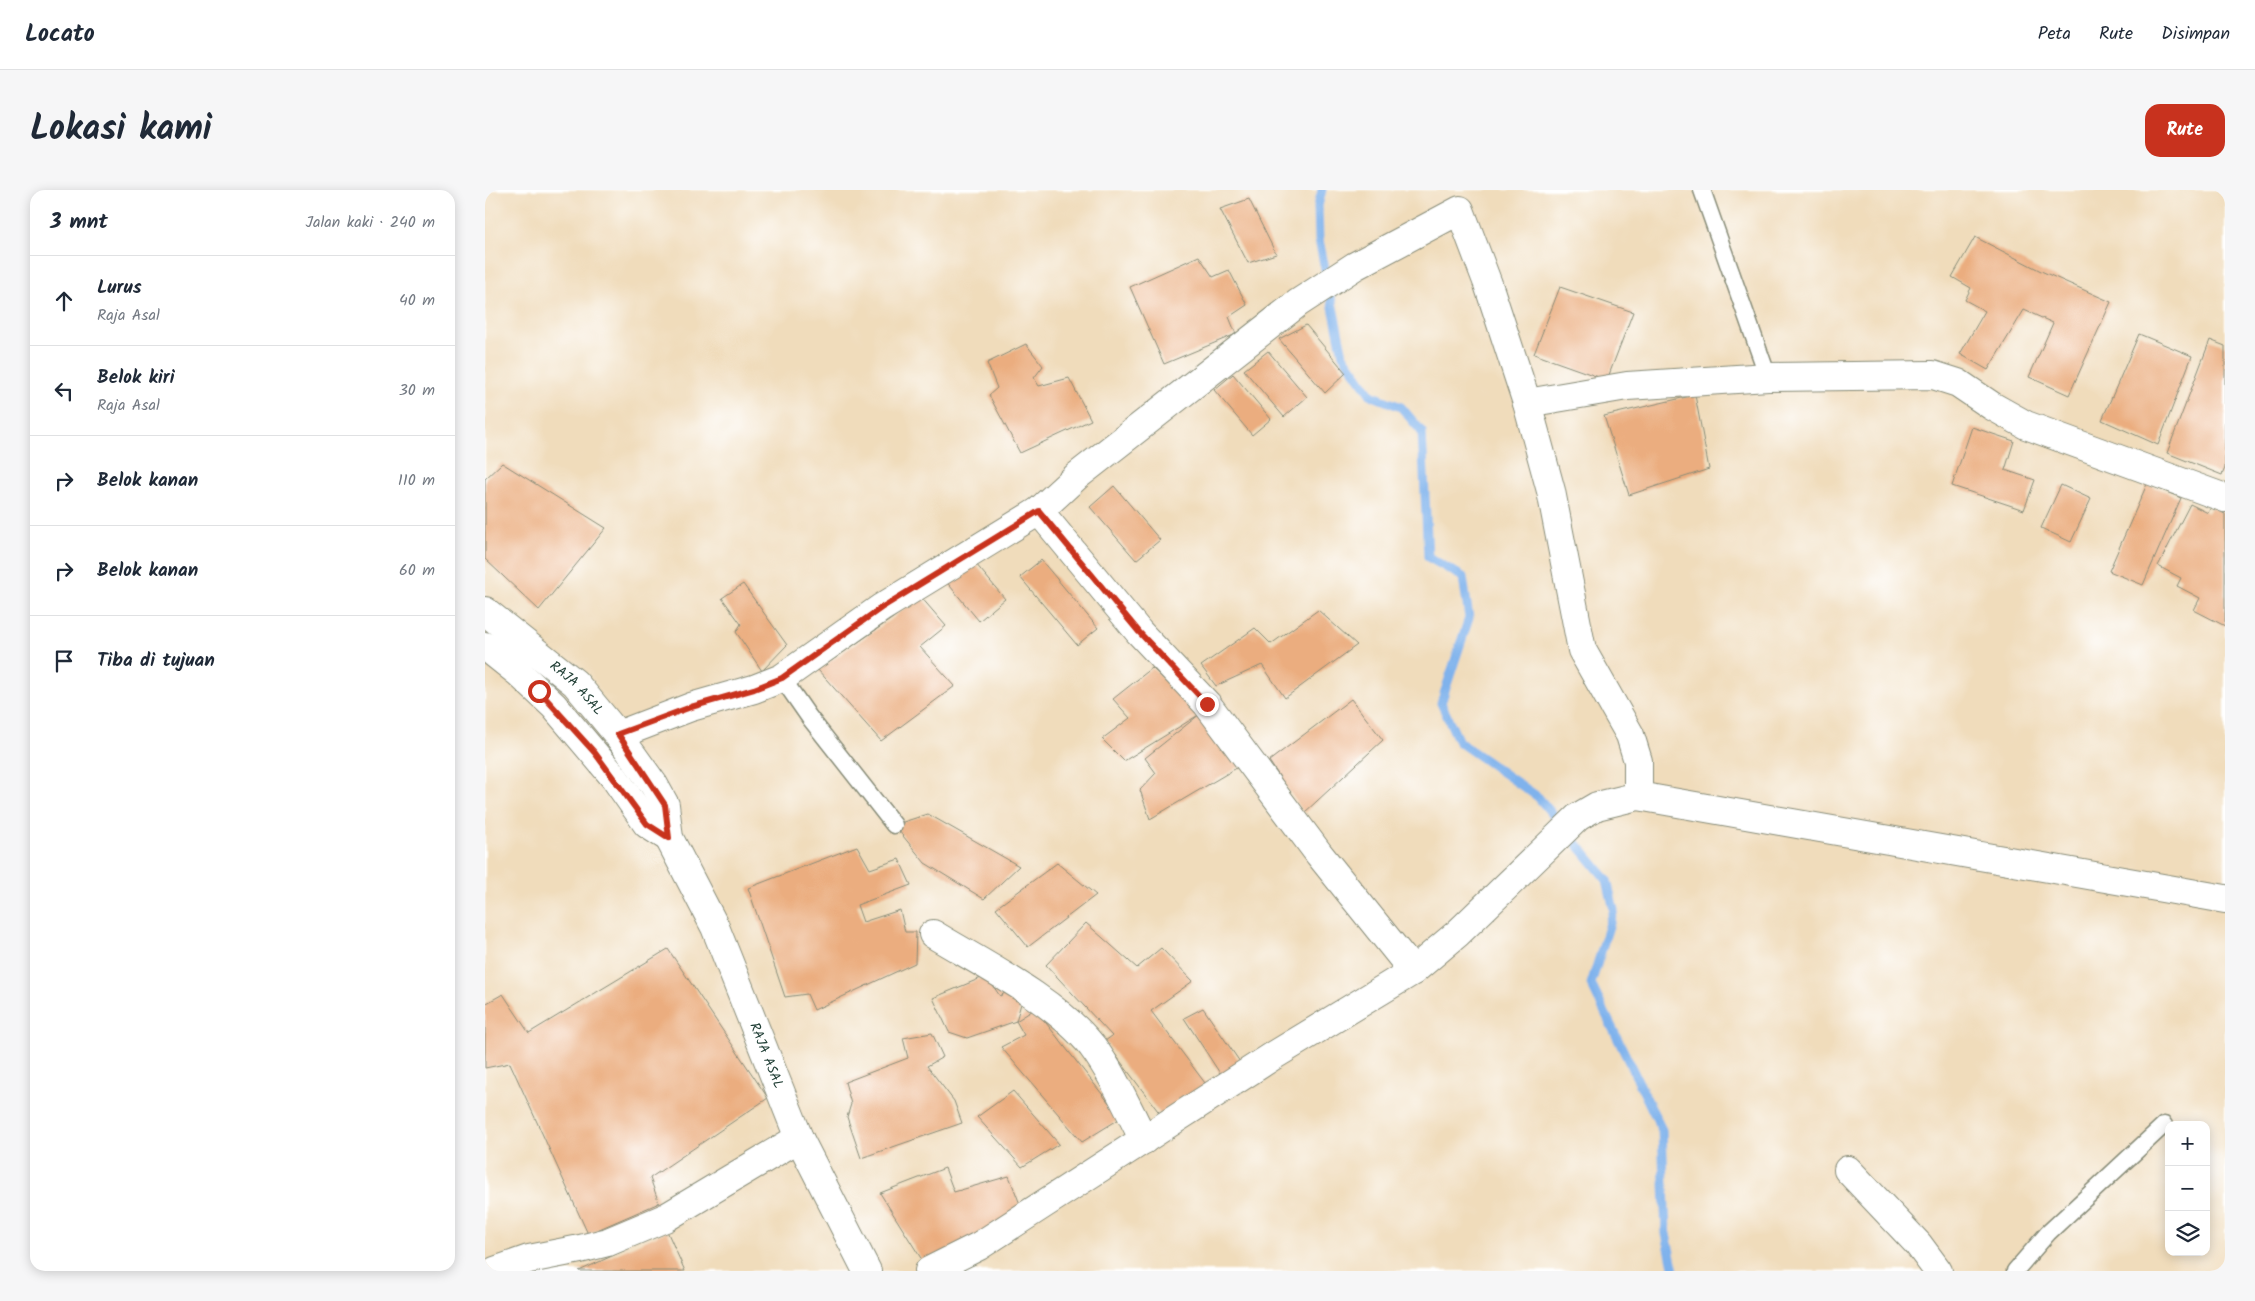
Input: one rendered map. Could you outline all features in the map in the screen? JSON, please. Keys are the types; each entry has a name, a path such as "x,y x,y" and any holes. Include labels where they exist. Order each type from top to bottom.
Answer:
{"street":[{"path":"618,734 691,707 754,689 782,678 881,608 1039,511 1077,476 1298,303 1456,200 1488,284 1527,403 1551,491 1582,650 1630,734 1638,761 1638,796"},
{"path":"1527,403 1627,386 1767,377 1933,375 1958,383 1992,406 2026,425 2225,498"},
{"path":"1039,511 1139,632 1207,704 1319,854 1413,971"},
{"name":"RAJA ASAL","path":"485,611 575,682 618,734 665,805 669,838 715,927 799,1138 867,1271"},
{"name":"RAJA ASAL","path":"485,646 519,673 554,706 614,777 647,824 669,838"},
{"path":"929,1271 979,1246 1360,1001 1413,971 1458,933 1578,817 1597,806 1638,796 2225,899"},
{"path":"933,934 1053,1009 1078,1032 1103,1062 1144,1140"},
{"path":"495,1271 529,1259 580,1250 609,1242 665,1218 799,1138"},
{"path":"1847,1170 1918,1244 1938,1271"}],"lane":[{"path":"1701,190 1767,377"},
{"path":"782,678 809,717 894,825"},
{"path":"2015,1271 2049,1233 2164,1125"}],"building":[{"path":"1249,199 1276,254 1248,263 1220,209"},
{"path":"1975,237 2041,271 2111,302 2069,395 2029,377 2053,323 2024,310 1988,370 1960,354 1985,311 1965,300 1971,288 1952,277"},
{"path":"1199,256 1213,277 1229,270 1247,305 1229,317 1236,334 1164,364 1130,287"},
{"path":"1560,287 1633,312 1607,380 1534,354"},
{"path":"1306,325 1346,373 1325,393 1279,339"},
{"path":"2139,334 2192,356 2158,445 2102,420"},
{"path":"2210,340 2225,346 2225,468 2222,475 2167,453"},
{"path":"1026,344 1043,366 1034,378 1039,386 1069,378 1091,420 1020,453 989,395 997,388 987,363"},
{"path":"1268,351 1307,397 1284,417 1244,370"},
{"path":"1233,374 1271,419 1252,435 1214,390"},
{"path":"1695,395 1709,469 1629,495 1604,416"},
{"path":"1972,427 2014,441 2005,470 2035,480 2024,510 1952,486"},
{"path":"502,463 606,528 539,610 485,559 485,479"},
{"path":"2147,484 2181,498 2143,585 2109,571"},
{"path":"2061,485 2091,499 2071,542 2041,528"},
{"path":"1114,486 1160,540 1136,560 1090,507"},
{"path":"2190,504 2208,513 2211,507 2225,514 2225,626 2194,610 2200,598 2177,586 2181,578 2158,566"},
{"path":"971,558 1005,599 979,621 945,580"},
{"path":"1041,560 1098,628 1077,645 1020,577"},
{"path":"743,584 787,645 762,671 736,632 741,624 722,598"},
{"path":"920,596 946,626 920,647 955,686 881,741 818,670 893,618"},
{"path":"1318,610 1357,645 1285,698 1262,665 1216,686 1201,666 1255,628 1271,644"},
{"path":"1152,668 1200,714 1124,761 1102,739 1130,718 1113,699"},
{"path":"1351,699 1383,740 1304,813 1269,761"},
{"path":"1200,714 1240,766 1150,819 1140,790 1156,773 1145,758"},
{"path":"928,814 1019,866 984,899 925,863 894,825"},
{"path":"857,846 870,869 899,859 911,885 857,905 863,922 900,910 905,932 916,932 915,963 814,1010 807,994 785,997 748,888"},
{"path":"1057,863 1096,895 1028,947 996,908"},
{"path":"1086,923 1137,968 1161,948 1193,981 1151,1011 1208,1087 1161,1115 1105,1041 1112,1036 1046,965"},
{"path":"668,949 768,1098 650,1178 659,1203 588,1234 510,1063 485,1068 485,1004 503,994 529,1033"},
{"path":"986,976 1000,996 1017,986 1022,1000 1016,1021 967,1038 949,1032 933,998"},
{"path":"1203,1008 1240,1062 1223,1078 1184,1018"},
{"path":"1035,1009 1121,1118 1082,1142 1001,1047 1024,1035 1016,1021"},
{"path":"932,1033 943,1057 927,1066 954,1101 962,1123 861,1158 847,1117 851,1104 845,1082 908,1058 903,1038"},
{"path":"1013,1091 1059,1144 1022,1167 977,1117"},
{"path":"945,1168 954,1192 1009,1176 1025,1217 924,1263 880,1193"},
{"path":"667,1231 685,1271 579,1271"}],"waterway":[{"path":"1322,190 1318,206 1319,240 1343,355 1371,395 1401,407 1422,432 1428,557 1463,577 1469,618 1441,703 1459,742 1538,797 1607,880 1614,910 1591,984 1662,1130 1666,1234 1674,1271"}],"route":[{"path":"539,691 595,753 647,824 669,838 665,805 654,785 618,734 691,707 754,689 782,678 881,608 1039,511 1139,632 1207,704"}]}
